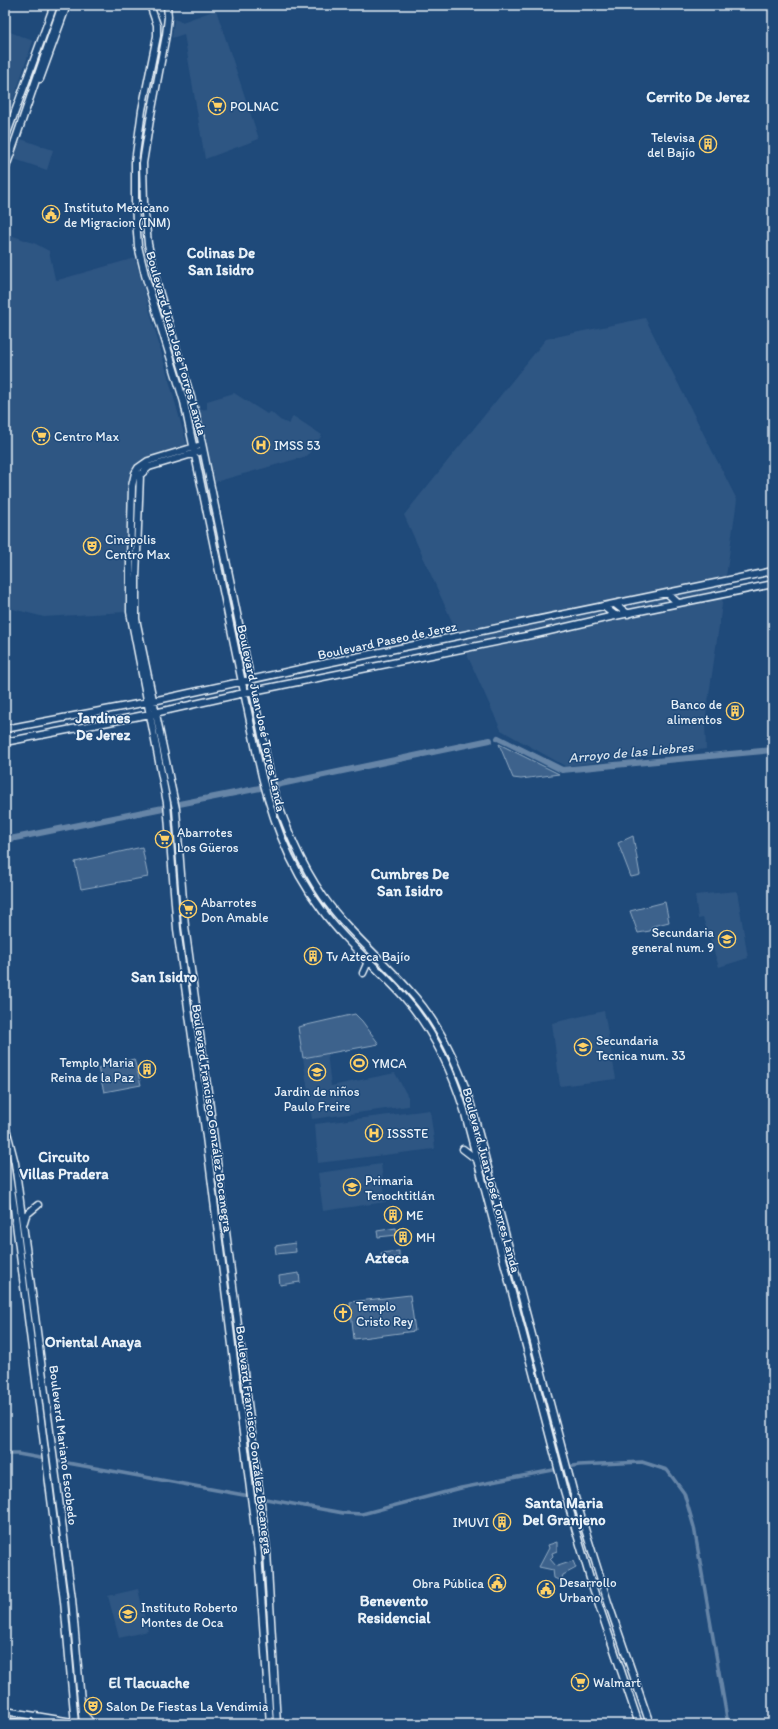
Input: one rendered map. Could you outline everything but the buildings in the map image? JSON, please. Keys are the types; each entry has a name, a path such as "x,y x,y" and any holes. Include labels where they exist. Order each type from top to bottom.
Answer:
{"main road":[{"path":"14,116 18,97 50,5"},
{"path":"5,139 54,5"},
{"name":"Boulevard Juan José Torres Landa","path":"150,5 157,24 156,43 137,146 134,193 136,225 143,268 184,402 195,450 262,780 271,811 284,846 304,885 323,912 404,997 434,1040 448,1067 461,1102 557,1466 593,1586 639,1724"},
{"path":"155,5 159,25 156,43"},
{"name":"Boulevard Juan José Torres Landa","path":"167,5 168,17 166,35 143,163 144,203 148,244 153,272 188,382 273,789 288,833 299,856 316,884 332,908 348,927 409,989 428,1013 449,1048 464,1082 474,1114 566,1464 608,1602 650,1724"},
{"path":"5,170 41,65 65,7"},
{"path":"23,117 30,104 65,7"},
{"name":"Boulevard Francisco González Bocanegra","path":"203,448 148,461 138,468 135,473 132,486 130,571 131,620 176,810 185,926 262,1502 269,1578 277,1724"},
{"name":"Boulevard Francisco González Bocanegra","path":"150,702 136,620 140,475 149,467 195,450"},
{"path":"130,571 134,572 136,578"},
{"name":"Boulevard Paseo de Jerez","path":"5,729 150,702 251,681 309,667 773,571"},
{"name":"Boulevard Paseo de Jerez","path":"5,742 153,714 253,691 536,634 773,584"},
{"path":"667,593 678,603"},
{"path":"652,596 663,606"},
{"path":"615,604 628,614"},
{"path":"603,606 616,616"},
{"path":"531,622 530,628 536,634"},
{"path":"308,680 313,675 312,670 309,667"},
{"path":"171,697 168,703 174,709"},
{"name":"Boulevard Francisco González Bocanegra","path":"153,714 168,803 172,872 179,942 252,1493 262,1586 270,1724"},
{"path":"363,955 367,964 363,973"},
{"name":"Boulevard Mariano Escobedo","path":"5,1124 15,1163 56,1465 72,1599 84,1724"},
{"path":"463,1149 476,1159"},
{"name":"Boulevard Mariano Escobedo","path":"5,1150 14,1208 25,1304 64,1601 75,1723"},
{"path":"23,1226 26,1215 38,1205"},
{"path":"5,1711 84,1724"},
{"path":"82,1711 92,1724"},
{"path":"5,1721 25,1724"}],"shaded area":[{"path":"216,10 259,139 205,159 184,34 172,38 174,19 182,22"},
{"path":"5,30 33,41 5,125"},
{"path":"21,139 53,150 47,170 14,159"},
{"path":"5,233 36,244 49,251 55,279 58,280 135,258 187,445 142,459 135,464 130,472 128,487 125,612 44,617 5,607"},
{"path":"645,318 737,500 705,723 706,749 565,766 501,730 404,515 546,339"},
{"name":"IMSS 53","path":"234,393 267,414 271,412 280,420 289,424 293,416 322,435 307,456 215,482 199,410 207,409 207,401"},
{"path":"499,744 559,774 521,779 513,778"},
{"path":"633,836 640,875 631,877 618,843"},
{"path":"142,847 148,877 81,889 75,862"},
{"name":"Secundaria general num. 9","path":"737,891 748,958 719,967 703,918 698,919 695,895"},
{"path":"665,902 669,922 653,926 650,931 638,933 630,911"},
{"name":"Secundaria Tecnica num. 33","path":"604,1011 616,1079 560,1086 552,1023"},
{"path":"355,1014 379,1044 303,1058 298,1027"},
{"name":"ISSSTE","path":"327,1053 331,1086 395,1073 408,1097 408,1106 312,1119 303,1058"},
{"path":"134,1059 141,1085 104,1092 98,1068"},
{"name":"ISSSTE","path":"430,1110 434,1149 318,1163 315,1124"},
{"name":"Primaria Tenochtitlán","path":"381,1164 386,1202 323,1211 318,1173"},
{"path":"396,1228 397,1235 378,1237 377,1231"},
{"path":"295,1243 296,1252 276,1254 275,1246"},
{"path":"399,1251 399,1257 382,1260 381,1253"},
{"path":"299,1273 300,1282 280,1285 279,1276"},
{"path":"410,1295 415,1331 354,1339 350,1302"},
{"path":"557,1542 557,1551 552,1553 553,1556 550,1559 556,1566 573,1561 576,1568 563,1575 561,1581 554,1578 553,1570 539,1567 549,1548 548,1545"},
{"name":"Instituto Roberto Montes de Oca","path":"138,1589 148,1631 119,1638 108,1596"}],"waterway":[{"name":"Arroyo de las Liebres","path":"498,738 562,770 773,750"},
{"name":"Arroyo de las Liebres","path":"276,785 490,740"},
{"name":"Arroyo de las Liebres","path":"179,804 260,788"},
{"name":"Arroyo de las Liebres","path":"5,840 163,808"},
{"path":"5,1454 18,1454 343,1513 362,1514 461,1488 579,1465 642,1462 667,1470 684,1493 694,1527 728,1724"}],"place":[{"name":"POLNAC","path":"217,106"},
{"name":"Televisa del Bajío","path":"708,144"},
{"name":"Instituto Mexicano de Migracion (INM)","path":"51,214"},
{"name":"Centro Max","path":"41,436"},
{"name":"IMSS 53","path":"261,445"},
{"name":"Cinepolis Centro Max","path":"92,546"},
{"name":"Banco de alimentos","path":"735,711"},
{"name":"Abarrotes Los Güeros","path":"164,839"},
{"name":"Abarrotes Don Amable","path":"188,909"},
{"name":"Secundaria general num. 9","path":"727,939"},
{"name":"Tv Azteca Bajío","path":"313,956"},
{"name":"Secundaria Tecnica num. 33","path":"583,1047"},
{"name":"YMCA","path":"359,1063"},
{"name":"Templo Maria Reina de la Paz","path":"147,1069"},
{"name":"Jardin de niños Paulo Freire","path":"317,1072"},
{"name":"ISSSTE","path":"374,1133"},
{"name":"Primaria Tenochtitlán","path":"352,1187"},
{"name":"ME","path":"393,1215"},
{"name":"MH","path":"403,1237"},
{"name":"Templo Cristo Rey","path":"343,1313"},
{"name":"IMUVI","path":"502,1522"},
{"name":"Obra Pública","path":"497,1583"},
{"name":"Desarrollo Urbano","path":"546,1589"},
{"name":"Instituto Roberto Montes de Oca","path":"128,1614"},
{"name":"Walmart","path":"580,1682"},
{"name":"Salon De Fiestas La Vendimia","path":"93,1706"}],"district":[{"name":"Cerrito De Jerez","path":"698,97"},
{"name":"Colinas De San Isidro","path":"221,262"},
{"name":"Jardines De Jerez","path":"103,726"},
{"name":"Cumbres De San Isidro","path":"410,882"},
{"name":"San Isidro","path":"164,977"},
{"name":"Circuito Villas Pradera","path":"64,1166"},
{"name":"Azteca","path":"387,1258"},
{"name":"Oriental Anaya","path":"93,1342"},
{"name":"Santa Maria Del Granjeno","path":"564,1512"},
{"name":"Benevento Residencial","path":"394,1610"},
{"name":"El Tlacuache","path":"149,1683"}]}
